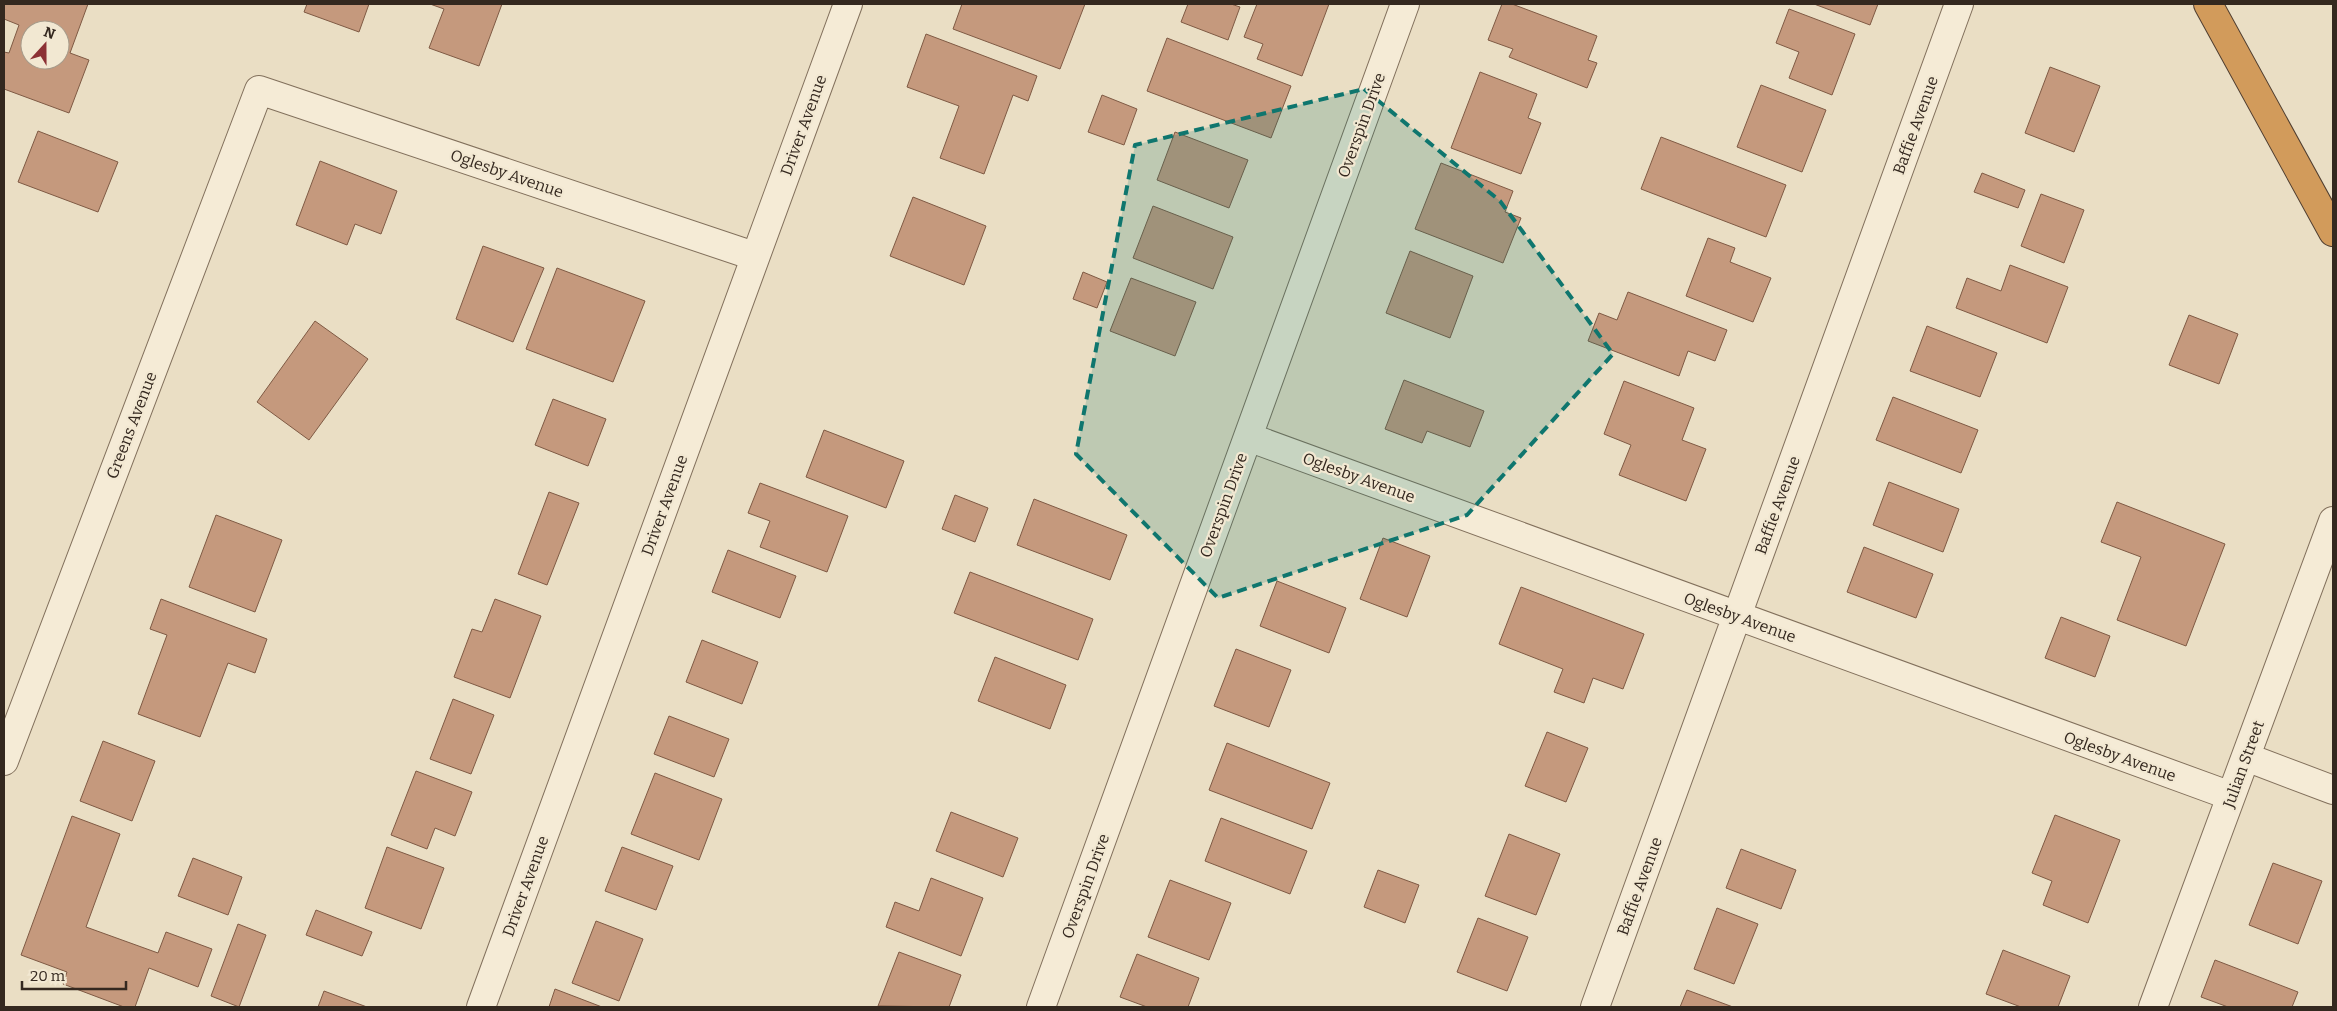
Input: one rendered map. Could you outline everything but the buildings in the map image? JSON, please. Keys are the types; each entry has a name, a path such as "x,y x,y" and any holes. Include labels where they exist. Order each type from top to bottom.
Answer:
{"highway":[{"path":"2208,4 2333,232"}],"street":[{"name":"Driver Avenue","path":"481,1007 754,256 848,4"},
{"name":"Overspin Drive","path":"1042,1007 1405,4"},
{"name":"Baffie Avenue","path":"1596,1007 1959,4"},
{"name":"Oglesby Avenue","path":"259,90 754,256"},
{"name":"Greens Avenue","path":"4,761 259,90"},
{"name":"Oglesby Avenue","path":"1248,437 2231,796"},
{"name":"Julian Street","path":"2153,1007 2333,521"},
{"path":"2246,757 2333,790"}],"highlighted area":[{"path":"1364,89 1500,201 1613,354 1467,515 1218,598 1076,454 1135,145"}]}
